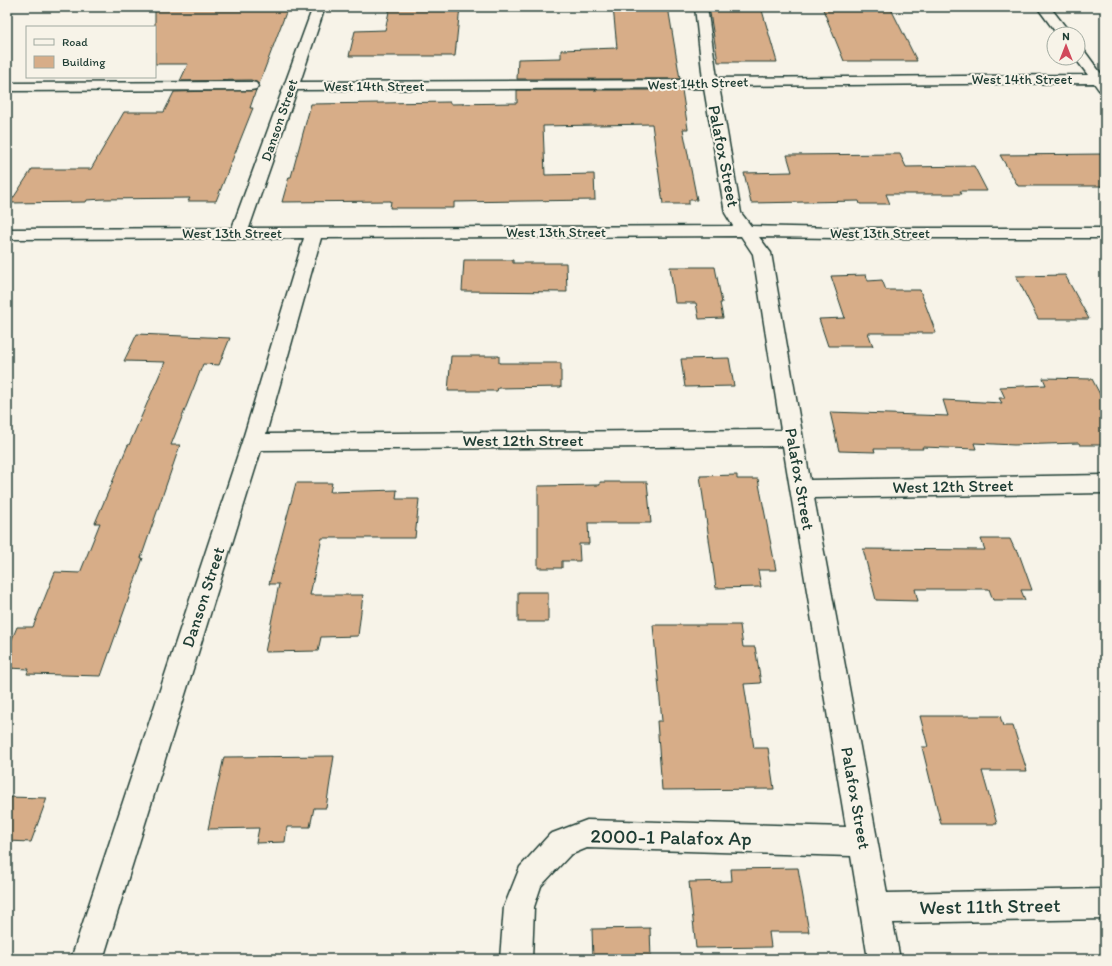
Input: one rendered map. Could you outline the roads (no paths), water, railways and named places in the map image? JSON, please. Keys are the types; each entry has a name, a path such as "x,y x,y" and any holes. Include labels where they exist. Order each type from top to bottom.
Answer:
{"street":[{"name":"Danson Street","path":"239,233 318,7"},
{"name":"Palafox Street","path":"701,7 711,82 733,213 762,253 801,489 884,959"},
{"path":"1043,7 1058,26"},
{"path":"1086,62 1103,82"},
{"name":"West 14th Street","path":"291,86 690,85 732,80 1103,82"},
{"path":"7,87 250,86"},
{"name":"West 13th Street","path":"7,234 745,231 836,233 1105,233"},
{"name":"Danson Street","path":"87,959 253,442 314,233"},
{"name":"West 12th Street","path":"253,442 793,438"},
{"name":"West 12th Street","path":"801,489 1105,484"},
{"name":"2000-1 Palafox Ap","path":"516,959 519,907 530,877 560,844 586,834 864,842"},
{"name":"West 11th Street","path":"875,908 1105,904"}]}
